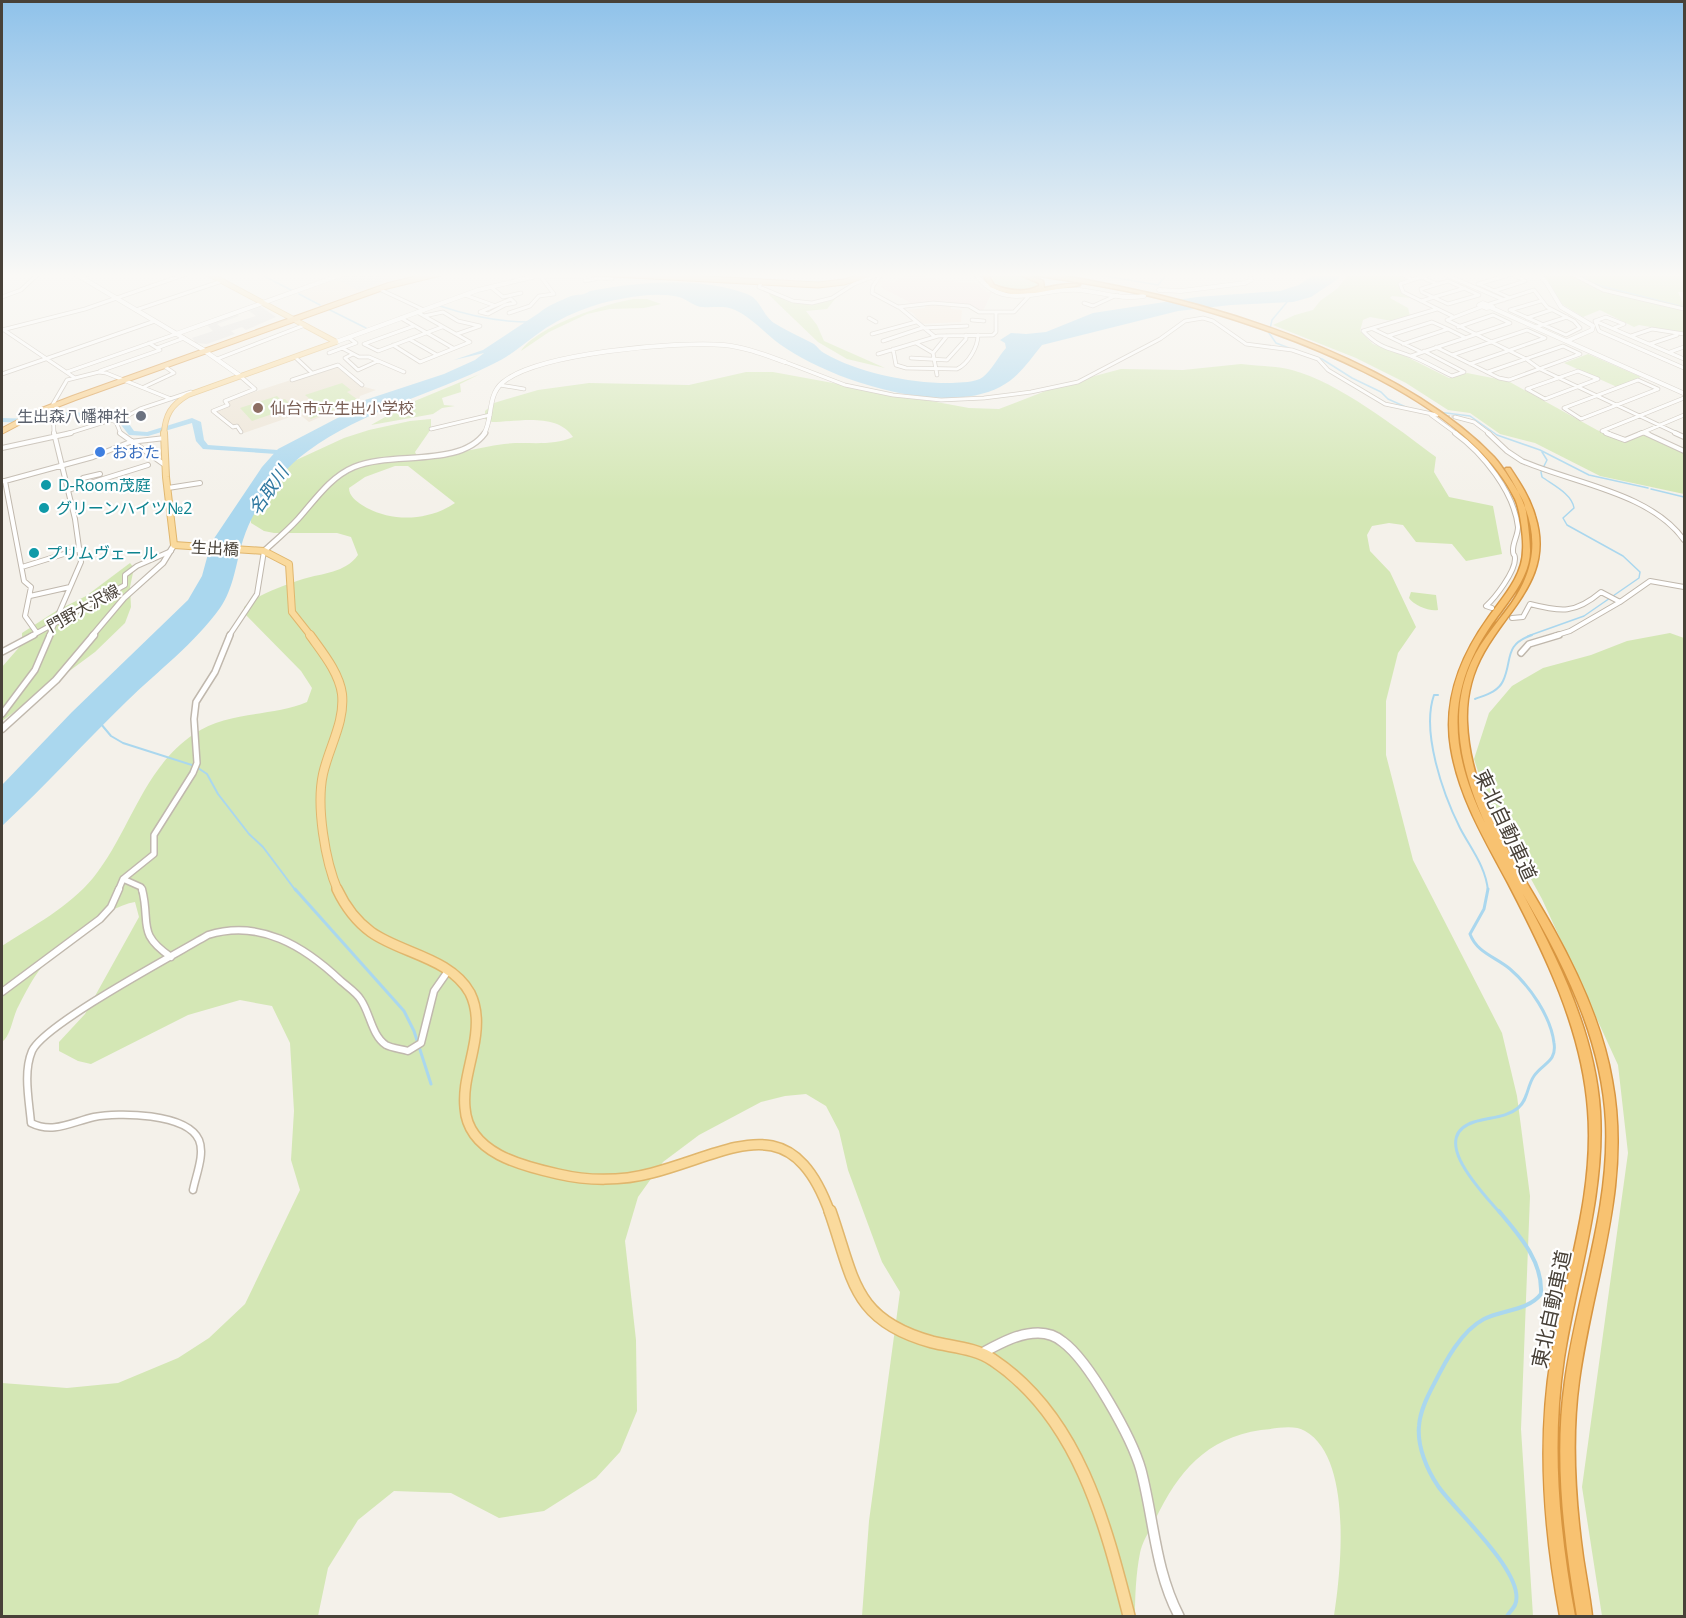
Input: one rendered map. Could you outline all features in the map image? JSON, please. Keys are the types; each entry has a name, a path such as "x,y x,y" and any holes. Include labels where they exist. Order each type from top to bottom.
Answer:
{"highway":[{"path":"2,430 18,420 53,406 208,349"},
{"name":"東北自動車道","path":"1316,349 1343,360 1441,414 1479,438 1508,469 1524,494 1535,524 1536,547 1531,575 1514,605 1484,645 1472,669 1465,700 1463,732 1469,764 1485,812 1553,938 1590,1019 1606,1081 1610,1109 1613,1138 1611,1192 1577,1352 1570,1410 1569,1466 1572,1516 1585,1617"},
{"path":"122,379 204,350"},
{"name":"東北自動車道","path":"1441,414 1471,438 1496,464 1514,489 1525,520 1528,548 1520,576 1508,597 1474,644 1460,673 1453,705 1453,737 1458,765 1475,811 1557,970 1582,1042 1594,1109 1595,1152 1590,1204 1562,1330 1552,1409 1552,1509 1567,1617"}],"main road":[{"path":"175,547 165,465 167,414 174,405 196,391 318,349"},
{"name":"生出橋","path":"175,547 264,551"},
{"path":"264,551 289,564 291,570 289,603 292,612 340,684 342,697 340,716 321,791 323,820 334,879 345,907 373,933 448,971 462,981 474,1001 477,1020 464,1089 465,1113 472,1133 492,1152 551,1174 604,1181 629,1179 665,1170 732,1146 770,1145 805,1164 817,1178 830,1208 850,1279 870,1310 904,1333 982,1353 999,1364 1048,1409 1074,1452 1102,1528 1128,1617"}],"street":[{"path":"30,349 75,378"},
{"path":"2,374 76,349"},
{"path":"67,372 133,349"},
{"path":"2,714 34,670 81,562 68,490 54,438 53,406 67,380 99,372 160,350 158,349"},
{"path":"218,359 246,349"},
{"path":"329,352 340,349"},
{"path":"343,349 359,357 369,357 404,372"},
{"path":"399,349 420,362 452,349"},
{"path":"426,349 437,355"},
{"path":"2,992 100,919 111,907 123,879 154,854 154,835 196,766 194,719 196,702 215,672 239,617 257,594 264,551 296,522 334,477 372,461 425,459 459,450 479,441 486,435 495,390 528,370 557,360 641,349"},
{"path":"742,349 785,362 839,384 875,392 941,400 984,398 1031,392 1078,382 1142,349"},
{"path":"878,354 893,349 896,365 906,368 962,368 975,349"},
{"path":"925,349 933,353"},
{"path":"937,349 933,353 933,359 937,375"},
{"path":"911,358 947,360 957,349"},
{"path":"1277,349 1292,350 1318,359 1328,370 1385,404 1470,419 1496,438 1513,456 1548,471 1604,489 1655,511 1676,527 1684,540"},
{"path":"1385,349 1411,356 1452,376 1464,372 1414,349"},
{"path":"1411,356 1432,349"},
{"path":"1439,349 1509,380 1580,354 1568,349"},
{"path":"1452,355 1471,349"},
{"path":"1506,349 1540,369 1684,436"},
{"path":"1470,364 1513,349"},
{"path":"1488,372 1556,349"},
{"path":"1582,349 1684,395"},
{"path":"1640,349 1684,368"},
{"path":"1661,349 1684,361 1678,365"},
{"path":"1670,352 1680,349"},
{"path":"204,350 255,389 225,401 228,405 213,411 233,427 237,426 241,432"},
{"path":"353,354 345,358 358,370 378,361"},
{"path":"294,357 312,374"},
{"path":"292,380 338,365 362,385"},
{"path":"144,387 174,373 164,366"},
{"path":"1578,371 1598,379 1545,399 1527,389 1559,378 1578,371"},
{"path":"99,372 171,399"},
{"path":"1638,380 1659,389 1581,419 1564,408 1597,396 1638,380"},
{"path":"500,385 524,389"},
{"path":"2,448 54,438 111,420 117,421 129,414 196,391"},
{"path":"1684,395 1602,431 1625,440 1684,415"},
{"path":"1441,414 1494,469 1515,514 1518,530 1513,550 1515,559 1496,598 1486,606 1492,608"},
{"path":"431,429 490,415"},
{"path":"117,421 121,435 134,441 165,465"},
{"path":"1644,432 1684,451"},
{"path":"3,481 105,453 134,441 165,437"},
{"path":"68,490 148,465"},
{"path":"84,486 83,478 100,474"},
{"name":"門野大沢線","path":"3,481 24,581 31,587 25,616 37,633 124,585 124,575 175,547"},
{"path":"168,488 200,483"},
{"path":"2,729 57,680 124,598 150,576 175,547"},
{"path":"22,567 80,549"},
{"path":"1521,653 1529,644 1559,632 1570,631 1650,581 1684,587"},
{"path":"30,596 70,587"},
{"path":"1512,618 1523,617 1530,604 1558,611 1576,611 1587,605 1601,592 1618,601"},
{"path":"2,652 37,633"},
{"path":"123,879 141,887 146,935 157,948 171,957"},
{"path":"193,1190 201,1150 199,1139 193,1129 182,1123 129,1116 101,1116 62,1127 38,1128 31,1123 28,1114 30,1087 27,1067 33,1049 40,1040 72,1016 208,935 228,929 247,929 272,934 328,968 361,999 379,1037 386,1045 408,1051 421,1043 434,991 448,971"},
{"path":"982,1353 1027,1333 1045,1332 1062,1340 1078,1354 1134,1449 1160,1567 1179,1617"}],"shaded area":[{"path":"337,365 361,386 376,390 360,396 358,401 309,422 299,414 244,433 238,425 233,426 215,411 230,405 227,402 229,400"}],"green space":[{"path":"829,349 841,349 885,368 847,359"},
{"path":"1332,349 1385,349 1449,378 1467,373 1508,381 1597,430 1625,442 1644,434 1684,452 1684,494 1600,476 1535,443 1500,434 1470,413 1448,410 1406,383"},
{"path":"1588,354 1641,377 1617,387 1564,363"},
{"path":"1241,364 1292,370 1310,376 1367,407 1436,457 1434,472 1449,497 1493,506 1502,554 1466,561 1452,544 1416,542 1403,525 1389,523 1372,526 1367,535 1370,551 1390,572 1416,627 1398,653 1386,701 1386,755 1413,860 1502,1033 1517,1096 1530,1196 1521,1429 1533,1616 1334,1616 1341,1545 1337,1490 1331,1465 1320,1445 1305,1431 1289,1427 1242,1434 1224,1441 1209,1449 1184,1473 1164,1503 1141,1549 1135,1616 862,1616 869,1521 900,1292 882,1262 848,1170 839,1131 826,1106 806,1094 761,1102 699,1135 663,1162 638,1197 625,1241 636,1340 637,1411 620,1452 596,1478 544,1511 499,1518 451,1493 394,1491 358,1520 328,1568 318,1616 2,1616 2,1383 67,1388 118,1383 178,1358 209,1338 245,1304 300,1190 291,1160 294,1111 290,1043 272,1006 240,1000 188,1015 91,1064 78,1061 59,1051 59,1042 85,1014 139,917 135,902 123,905 95,920 46,962 27,990 2,1042 2,946 62,907 93,878 106,860 149,782 162,764 194,734 221,721 293,707 307,702 312,688 301,671 245,614 244,607 280,587 347,566 358,555 351,537 337,533 274,533 264,531 251,523 251,510 279,468 344,438 410,421 431,419 431,429 415,452 417,456 450,454 513,443 548,443 565,440 573,437 557,424 536,420 492,422 485,419 485,411 494,403 538,390 589,383 689,385 746,372 773,372 969,408 999,409 1061,385 1121,369 1183,370","holes":["395,466 408,466 455,503 445,509 422,516 397,517 373,511 357,502 350,493 349,488 365,477"]},
{"path":"480,374 460,384 461,392 442,398 444,405 455,406 442,408 433,414 371,425 410,403"},
{"path":"342,383 351,390 347,392 357,399 356,401 311,419 295,406 311,400 305,395"},
{"path":"277,396 281,400 285,399 293,407 252,421 240,408"},
{"path":"130,563 134,568 130,587 131,607 125,623 95,652 2,721 2,667 22,644 22,633 56,611 86,596"},
{"path":"1411,592 1436,595 1438,610 1426,609 1414,603 1409,598"},
{"path":"1670,633 1684,638 1684,1616 1602,1616 1582,1487 1628,1153 1618,1065 1542,899 1487,799 1474,759 1489,713 1512,686 1543,668 1591,655 1627,641"}],"water":[{"name":"名取川","path":"518,349 499,361 470,375 351,425 298,459 278,479 261,502 243,540 229,592 210,621 2,826 2,785 72,712 188,600 202,576 211,543 262,467 278,449 349,412 365,400 444,374 475,360 484,353 454,360 483,350"},
{"path":"786,349 819,349 838,360 869,372 920,382 972,381 980,379 1006,349 1039,349 1018,374 1000,387 977,395 950,398 891,391 862,383 834,373"}],"waterway":[{"path":"1294,350 1322,359 1352,378 1381,392 1388,399 1408,408"},
{"path":"1438,412 1470,416 1497,435 1540,450 1589,475 1648,488"},
{"path":"2,420 37,421 69,414 109,416 121,419 132,433 148,434 192,420 197,422 200,441 206,447 291,453"},
{"path":"1528,636 1584,616 1639,578 1640,572 1623,556 1567,525 1563,518 1574,508 1573,503 1561,490 1542,477 1541,472 1547,460 1542,452"},
{"path":"1651,489 1684,497"},
{"path":"1475,699 1491,693 1501,685 1513,648 1517,643 1532,635"},
{"path":"1438,695 1434,695 1430,727 1436,763 1453,814 1481,866 1488,890"},
{"path":"101,724 111,736 123,743 195,766 207,774 218,794 249,834 263,847 296,891"},
{"path":"295,889 404,1011 414,1031 431,1084"},
{"path":"1488,890 1484,909 1470,934 1477,946 1510,969 1532,993 1549,1023 1554,1043 1551,1058 1534,1076 1524,1101 1518,1108 1503,1116 1474,1122 1461,1129 1456,1140 1457,1152 1463,1166 1500,1213"},
{"path":"1499,1211 1522,1239 1534,1260 1541,1282 1541,1294 1529,1304 1484,1319 1461,1339 1443,1366 1426,1399 1419,1434 1424,1458 1438,1486 1501,1560 1511,1577 1516,1592 1515,1605 1507,1616"}],"tunnel":[{"path":"1438,416 1455,417"}],"place":[{"name":"仙台市立生出小学校","path":"258,408"},
{"name":"生出森八幡神社","path":"141,416"},
{"name":"おおた","path":"100,452"},
{"name":"D-Room茂庭","path":"46,485"},
{"name":"グリーンハイツ№2","path":"44,508"},
{"name":"プリムヴェール","path":"34,553"}]}
